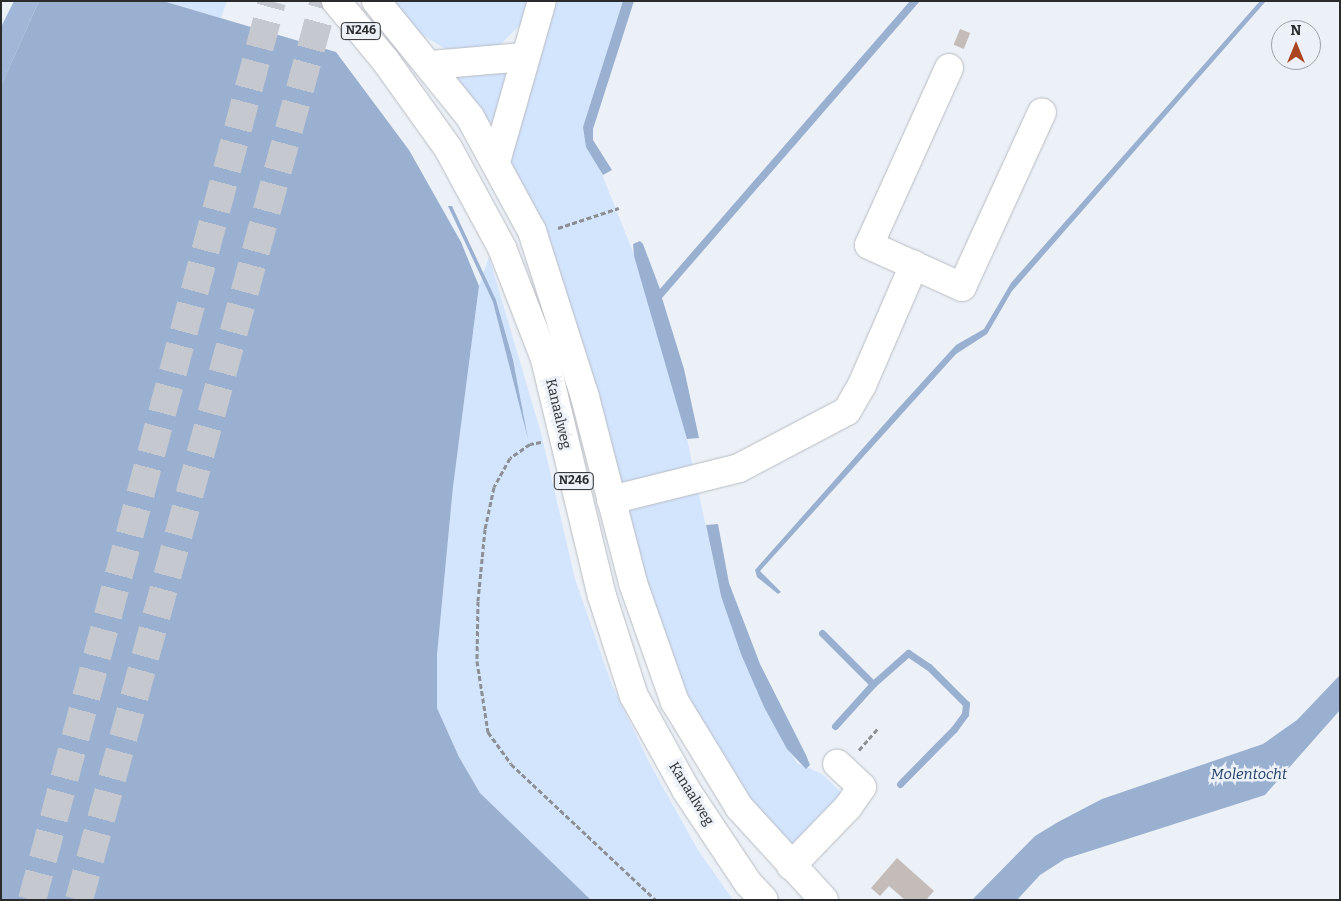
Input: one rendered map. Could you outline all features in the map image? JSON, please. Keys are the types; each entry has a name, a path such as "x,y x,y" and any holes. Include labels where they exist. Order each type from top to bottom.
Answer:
{"street":[{"name":"Kanaalweg","path":"336,1 385,60 448,148 502,248 545,358 602,596 634,696 686,790 748,883 764,900"},
{"path":"376,1 431,65 470,117 496,162 534,236 585,397 632,583 676,702 739,807 790,866 824,900"},
{"path":"496,162 524,56 542,1"},
{"path":"431,65 524,56"},
{"path":"949,68 869,245 962,288 1042,112"},
{"path":"611,500 739,468 847,411 862,385 914,265"},
{"path":"790,866 848,807 862,787 837,764"}],"path":[{"path":"534,236 619,208"},
{"path":"564,436 530,444 510,458 494,487 485,529 478,601 477,661 482,704 488,732 511,764 656,900"}],"shaded area":[{"path":"14,1 39,1 1,86 1,27"},
{"path":"163,1 227,1 221,18"},
{"path":"391,1 534,1 529,16 500,45 479,51 449,51 416,31"},
{"path":"552,1 623,1 583,127 643,277 687,439 721,596 764,707 797,763 822,774 845,796 796,846 779,840 710,744 670,665 504,163"},
{"path":"515,67 497,121 480,123 448,73"},
{"path":"489,257 541,433 575,579 612,685 650,764 698,850 733,900 591,900 480,793 459,757 437,708 437,655 453,487 479,286"}],"water":[{"path":"39,1 163,1 336,52 409,150 461,242 479,286 453,487 437,655 437,708 459,757 480,793 591,900 1,900 1,86"},
{"path":"623,1 634,1 593,129 593,140 612,170 603,175 586,147 583,127"},
{"path":"910,1 920,1 662,298 684,369 699,438 687,439 634,256 633,244 640,241 643,244 660,289"},
{"path":"1260,1 1266,1 1012,291 987,334 956,354 760,571 781,592 778,594 757,577 755,570 956,345 984,329 1011,283"},
{"path":"448,206 452,206 496,300 513,360 528,439 493,302"},
{"path":"718,524 729,583 760,664 806,755 810,765 806,769 787,749 764,707 741,654 721,596 706,525"},
{"name":"Molentocht","path":"1340,675 1340,710 1265,795 1065,859 1040,875 1017,900 972,900 1035,836 1102,799 1263,744 1297,720"}],"building":[{"path":"960,29 970,33 964,49 954,45"},
{"path":"897,858 934,891 926,900 905,900 889,886 880,896 871,888"}],"waterway":[{"path":"822,633 873,684 908,653 929,667 966,704 965,714 954,729 900,784"},
{"path":"835,726 873,684"}],"tunnel":[{"path":"32,900 272,1"},
{"path":"79,900 324,1"}]}
